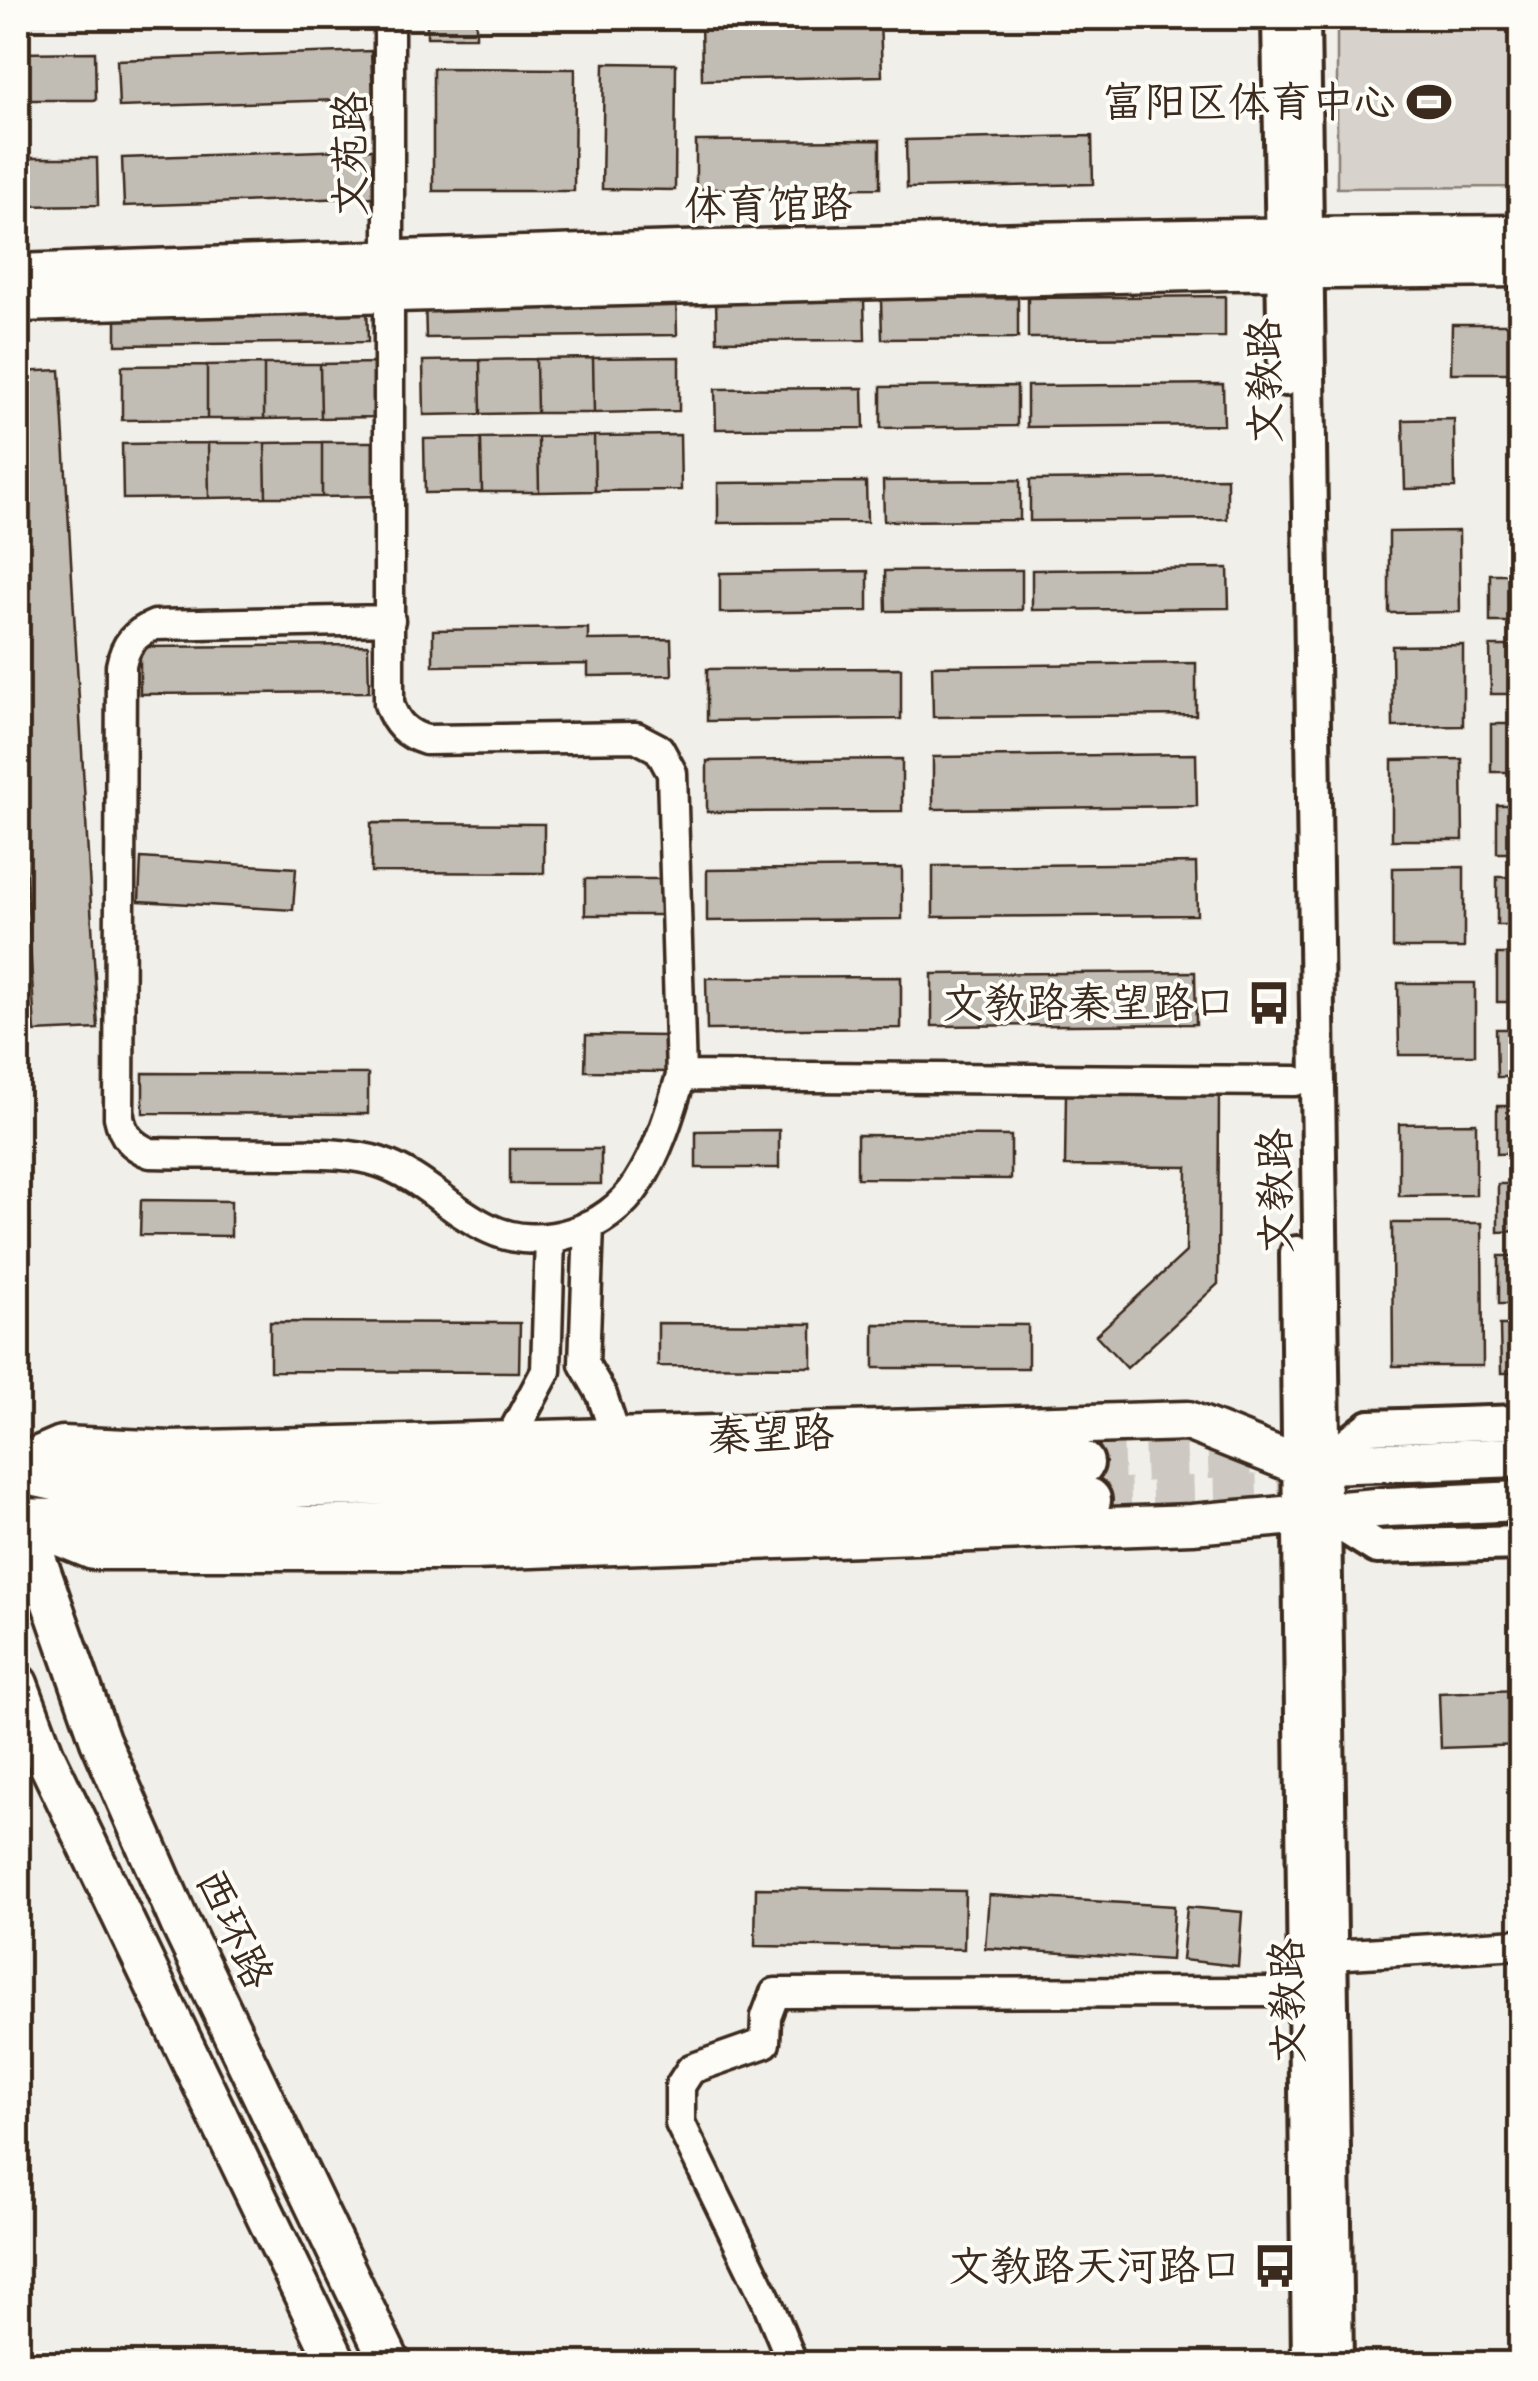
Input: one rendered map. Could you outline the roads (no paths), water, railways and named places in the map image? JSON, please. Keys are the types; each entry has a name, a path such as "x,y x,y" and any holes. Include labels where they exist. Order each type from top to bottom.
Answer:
{"main road":[{"name":"体育馆路","path":"18,274 391,275 1294,253 1520,236"},
{"name":"体育馆路","path":"1294,253 1520,267"},
{"name":"体育馆路","path":"18,302 391,275"},
{"name":"秦望路","path":"18,1468 62,1446 170,1451 1188,1421 1310,1465 1520,1456"},
{"name":"秦望路","path":"18,1468 74,1483 214,1488 1086,1482 308,1528 19,1514"},
{"path":"19,1514 93,1550 437,1550 1192,1524 1520,1501"},
{"name":"西环路","path":"19,1514 108,1758 180,1922 390,2364"},
{"path":"18,1684 44,1754 338,2364"}],"street":[{"name":"文苑路","path":"389,18 389,704 393,716 413,736 426,740 636,736 660,749 672,772 681,1076"},
{"name":"文教路","path":"1279,18 1294,253 1310,1465"},
{"name":"文教路","path":"1304,18 1294,253 1296,1081 1330,1955 1336,2364"},
{"path":"390,620 156,625 131,640 124,652 120,666 119,1117 122,1129 138,1148 150,1152 333,1154 378,1162 420,1180 492,1230 550,1238 573,1233 610,1214 638,1184 666,1125 681,1076 1296,1081"},
{"path":"589,1225 584,1364 602,1395 617,1440"},
{"path":"508,1442 546,1371 550,1238"},
{"path":"1310,1465 1370,1427 1520,1422"},
{"name":"文教路","path":"1308,2364 1304,1992 1312,1514"},
{"path":"1312,1514 1377,1547 1520,1542"},
{"path":"1330,1955 1520,1944"},
{"path":"787,2362 766,2299 680,2123 680,2086 691,2069 765,2043 766,2017 775,1993 1304,1992"}],"tunnel":[{"path":"1082,1463 1285,1455"},
{"path":"1089,1500 1338,1493"}],"place":[{"name":"富阳区体育中心","path":"1429,102"},
{"name":"文教路秦望路口","path":"1269,1003"},
{"name":"文教路天河路口","path":"1275,2266"}]}
